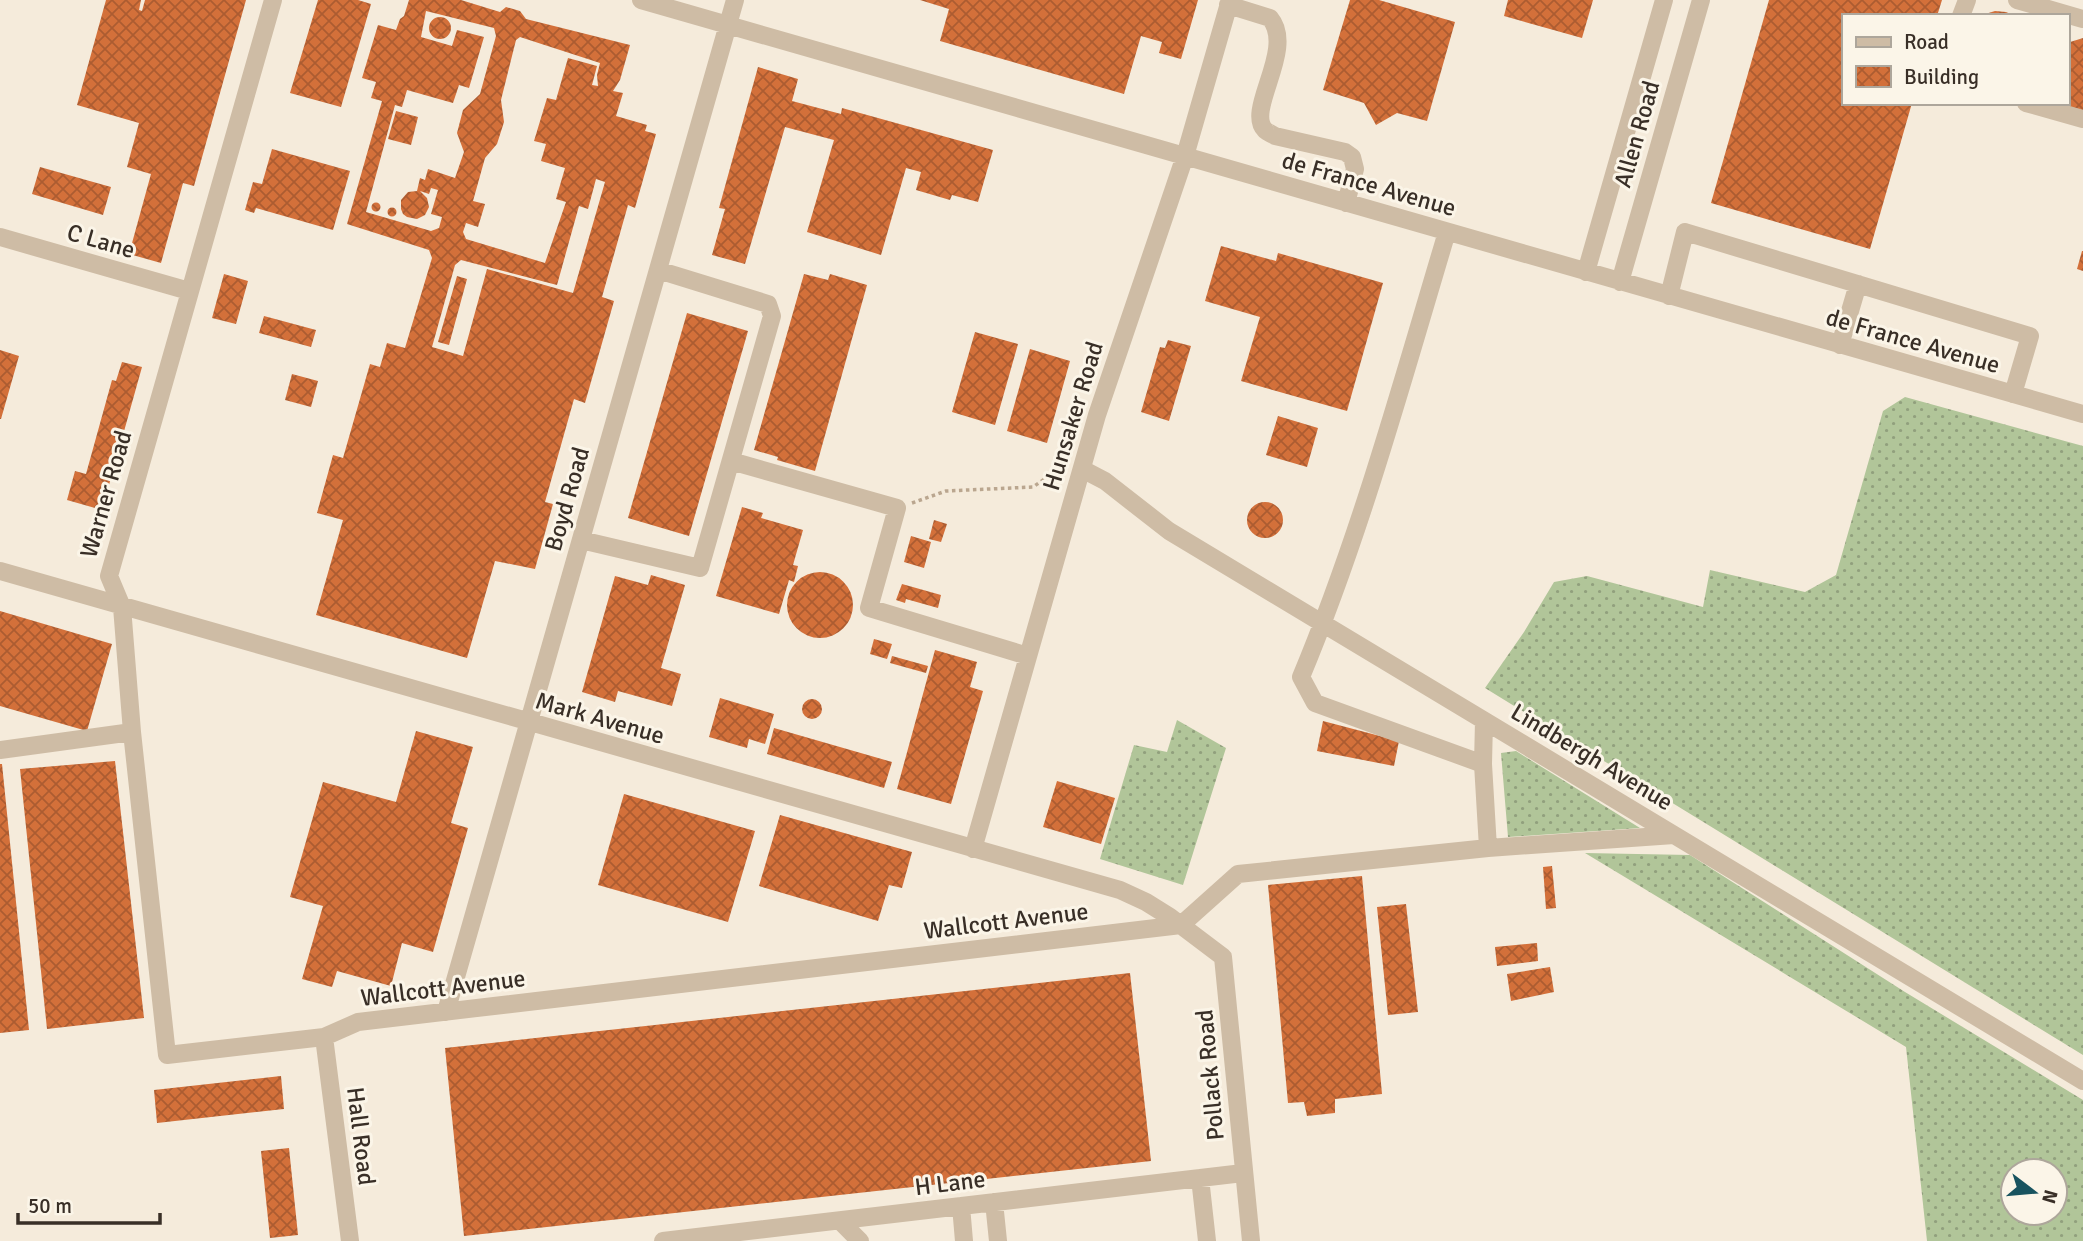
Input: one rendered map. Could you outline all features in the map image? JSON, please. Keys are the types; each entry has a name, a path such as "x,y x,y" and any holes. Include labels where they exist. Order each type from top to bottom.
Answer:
{"street":[{"name":"Warner Road","path":"167,1055 132,732 122,607 109,576 273,0"},
{"name":"de France Avenue","path":"641,0 2083,414"},
{"name":"Boyd Road","path":"446,1012 735,0"},
{"name":"Allen Road","path":"1586,272 1664,0"},
{"name":"Allen Road","path":"1620,282 1701,0"},
{"path":"2017,0 2056,9 2083,19"},
{"path":"1229,3 1270,18 1278,31 1274,63 1260,112 1265,131 1275,136 1345,152 1352,157 1355,169 1346,203"},
{"name":"Hunsaker Road","path":"973,849 1097,415 1185,156 1229,3"},
{"path":"2032,105 2083,119"},
{"path":"1447,232 1370,489 1323,624 1301,677 1315,703 1483,764"},
{"path":"1669,296 1685,232 2030,336 2013,394"},
{"name":"C Lane","path":"0,237 189,291"},
{"path":"581,540 700,568 731,461 772,316 768,304 658,270"},
{"path":"1840,345 1858,284"},
{"path":"731,461 897,508 869,608 1028,656"},
{"name":"Lindbergh Avenue","path":"1082,469 1105,481 1169,531 2083,1081"},
{"name":"Mark Avenue","path":"0,571 1119,890 1146,902 1181,925"},
{"path":"1484,721 1483,764 1488,848"},
{"path":"0,750 132,732"},
{"path":"1181,925 1238,874 1488,848 1674,835"},
{"name":"Wallcott Avenue","path":"167,1055 324,1037 358,1022 1181,925"},
{"name":"Pollack Road","path":"1181,925 1223,957 1251,1241"},
{"name":"Hall Road","path":"324,1037 350,1241"},
{"name":"H Lane","path":"668,1241 1244,1173"},
{"path":"1200,1178 1207,1241"},
{"path":"994,1202 998,1241"},
{"path":"961,1206 964,1241"},
{"path":"840,1221 860,1241"}],"path":[{"path":"897,508 946,491 1033,487 1060,468 1082,469"}],"green space":[{"path":"1905,397 2083,446 2083,1055 1485,688 1524,632 1554,582 1587,576 1703,607 1710,570 1805,592 1836,575 1883,411"},
{"path":"1177,720 1226,748 1183,885 1100,859 1134,745 1167,752"},
{"path":"1516,751 1640,828 1508,837 1501,753"},
{"path":"1585,853 1690,855 1905,992 2083,1100 2083,1241 1927,1241 1906,1047"}],"building":[{"path":"106,0 141,0 139,10 142,11 145,0 246,0 194,186 183,183 161,263 129,254 151,174 127,167 139,123 77,105"},
{"path":"318,0 358,0 371,4 341,107 290,93"},
{"path":"409,0 461,0 500,12 506,7 520,11 526,19 630,45 620,80 613,91 623,93 616,116 647,125 645,131 656,134 635,208 628,205 602,297 614,301 585,403 574,399 545,502 553,504 535,569 495,561 467,658 316,615 343,520 317,513 333,455 343,458 370,364 380,367 387,343 405,348 432,258 429,250 347,224 382,101 371,98 376,82 362,78 378,25 396,30","holes":["426,11 494,28 496,36 480,94 463,110 457,133 464,152 455,178 428,169 425,180 420,178 417,191 408,192 401,200 403,214 417,219 425,215 429,207 427,198 420,191 429,194 431,188 438,190 431,214 442,217 439,228 431,231 366,212 395,105 402,107 407,90 453,103 459,85 469,88 484,37 457,30 452,46 421,37","520,37 600,63 598,86 592,85 597,66 568,58 556,100 547,98 534,141 546,144 541,161 565,168 556,199 566,202 545,263 466,239 463,232 466,223 478,227 485,204 473,201 485,158 497,144 504,122 501,100 516,40","596,179 605,182 573,293 487,269 463,356 432,347 455,265 461,260 557,285 579,206 588,209"]},
{"path":"920,0 1198,0 1181,59 1159,53 1162,42 1141,36 1124,94 940,41 949,9"},
{"path":"1350,0 1379,0 1455,22 1427,121 1397,113 1376,125 1364,103 1323,90"},
{"path":"1508,0 1593,0 1582,38 1504,16"},
{"path":"1769,0 1942,0 1938,14 1842,14 1842,105 1911,105 1870,249 1711,203"},
{"path":"1995,11 2010,14 1985,14"},
{"path":"440,17 450,24 451,28 444,38 440,39 430,32 429,28 436,18"},
{"path":"2083,38 2083,112 2064,105 2069,105 2069,42"},
{"path":"758,67 798,79 792,101 841,114 842,108 993,150 978,202 952,195 950,200 916,190 921,172 906,168 881,255 807,232 834,140 785,127 745,264 712,255 725,209 719,208"},
{"path":"396,111 418,117 411,145 388,139"},
{"path":"272,149 350,171 333,230 256,208 254,213 245,210 253,182 262,184"},
{"path":"40,167 111,187 103,215 32,194"},
{"path":"376,202 381,207 376,212 371,207"},
{"path":"392,207 397,212 392,217 387,212"},
{"path":"1221,246 1276,261 1278,253 1383,283 1347,411 1241,381 1260,317 1205,301"},
{"path":"2083,251 2083,271 2077,269"},
{"path":"224,274 248,281 236,324 212,318"},
{"path":"804,274 828,280 830,274 867,285 815,471 754,450"},
{"path":"457,276 467,279 449,345 438,342"},
{"path":"687,313 748,331 689,536 628,518"},
{"path":"264,316 316,330 311,347 259,333"},
{"path":"975,332 1018,344 995,425 952,412"},
{"path":"1168,340 1191,346 1169,421 1141,412 1160,347 1165,348"},
{"path":"1030,349 1070,361 1047,443 1007,431"},
{"path":"0,350 19,356 1,419 0,419"},
{"path":"122,362 142,367 102,510 67,500 75,471 86,474 112,380 116,381"},
{"path":"292,374 318,381 311,407 285,400"},
{"path":"1278,416 1318,428 1307,467 1266,455"},
{"path":"1265,502 1278,507 1283,520 1278,533 1265,538 1252,533 1247,520 1252,507"},
{"path":"742,507 763,513 761,518 803,530 793,565 798,566 794,582 789,580 779,614 716,596"},
{"path":"934,520 947,524 941,542 929,539"},
{"path":"911,536 931,542 924,568 904,562"},
{"path":"820,572 843,582 853,605 843,628 820,638 797,628 787,605 797,582"},
{"path":"651,575 685,585 661,668 681,674 672,706 618,691 615,702 582,692 615,576 648,585"},
{"path":"902,584 941,595 938,608 906,599 905,603 896,600"},
{"path":"0,611 112,644 87,731 0,706"},
{"path":"874,639 892,644 887,659 870,654"},
{"path":"935,650 977,662 970,687 983,691 951,804 897,789"},
{"path":"892,656 928,666 926,673 890,663"},
{"path":"720,698 774,714 765,744 749,739 747,748 709,737"},
{"path":"808,699 816,699 822,709 816,719 808,719 802,713 802,705"},
{"path":"1323,721 1399,741 1394,766 1317,751"},
{"path":"774,728 892,762 884,788 767,754"},
{"path":"416,731 473,747 451,823 468,828 433,952 402,943 391,986 337,971 332,987 302,979 323,906 290,897 323,782 396,802"},
{"path":"115,761 144,1018 47,1029 20,769"},
{"path":"0,764 29,1030 0,1033"},
{"path":"1057,781 1115,798 1101,844 1043,827"},
{"path":"624,794 755,831 728,922 598,885"},
{"path":"780,815 912,852 902,888 889,885 878,921 759,886"},
{"path":"1552,866 1556,908 1546,909 1543,867"},
{"path":"1362,876 1382,1094 1335,1099 1335,1113 1307,1116 1304,1102 1288,1103 1268,885"},
{"path":"1406,904 1418,1012 1388,1015 1377,907"},
{"path":"1537,943 1538,961 1497,966 1495,947"},
{"path":"1550,967 1554,992 1511,1001 1507,974"},
{"path":"1130,973 1151,1161 464,1236 445,1048"},
{"path":"281,1076 284,1109 157,1123 154,1090"},
{"path":"289,1148 298,1235 270,1238 261,1151"}]}
